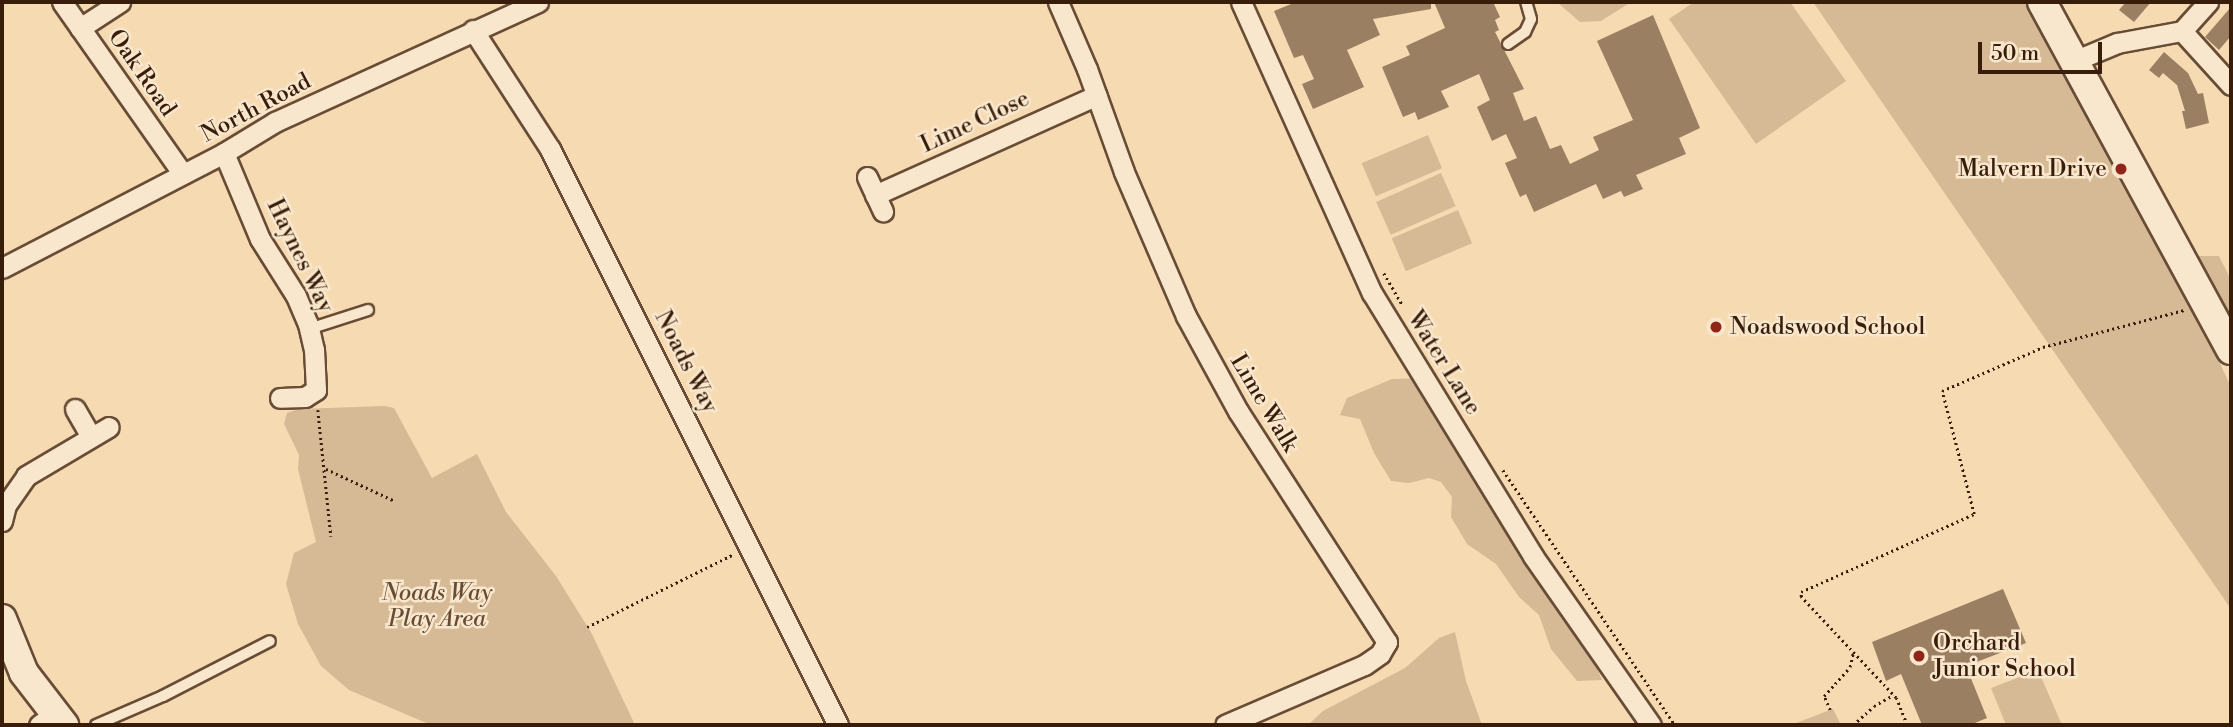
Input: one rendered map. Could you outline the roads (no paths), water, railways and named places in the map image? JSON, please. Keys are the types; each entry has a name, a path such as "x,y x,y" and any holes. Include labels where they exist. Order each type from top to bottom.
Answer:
{"street":[{"name":"Oak Road","path":"62,2 183,173"},
{"path":"80,28 120,2"},
{"name":"North Road","path":"2,268 224,153 275,122 538,2"},
{"name":"Lime Walk","path":"1058,2 1167,276 1210,362 1264,452 1387,642 1380,654 1364,665 1225,725"},
{"name":"Water Lane","path":"1241,2 1372,293 1533,556 1651,725"},
{"path":"2042,2 2231,350"},
{"path":"2074,61 2117,43 2182,31 2203,3"},
{"name":"Noads Way","path":"473,30 550,149 751,546 838,725"},
{"path":"2182,31 2231,85"},
{"name":"Lime Close","path":"875,194 1097,95"},
{"name":"Haynes Way","path":"224,153 260,239 296,296 309,329 316,359 316,390 305,397 280,398"},
{"path":"75,409 91,437"},
{"path":"2,521 6,505 26,476 109,426"},
{"path":"2,619 24,673 53,721"}],"lane":[{"path":"1507,44 1525,33 1531,19 1526,2"},
{"path":"309,329 368,310"},
{"path":"96,725 163,696 270,640"}],"place":[{"name":"Malvern Drive","path":"2121,169"},
{"name":"Noadswood School","path":"1716,327"},
{"name":"Orchard Junior School","path":"1919,656"}],"park label":[{"name":"Noads Way Play Area","path":"437,606"}]}
